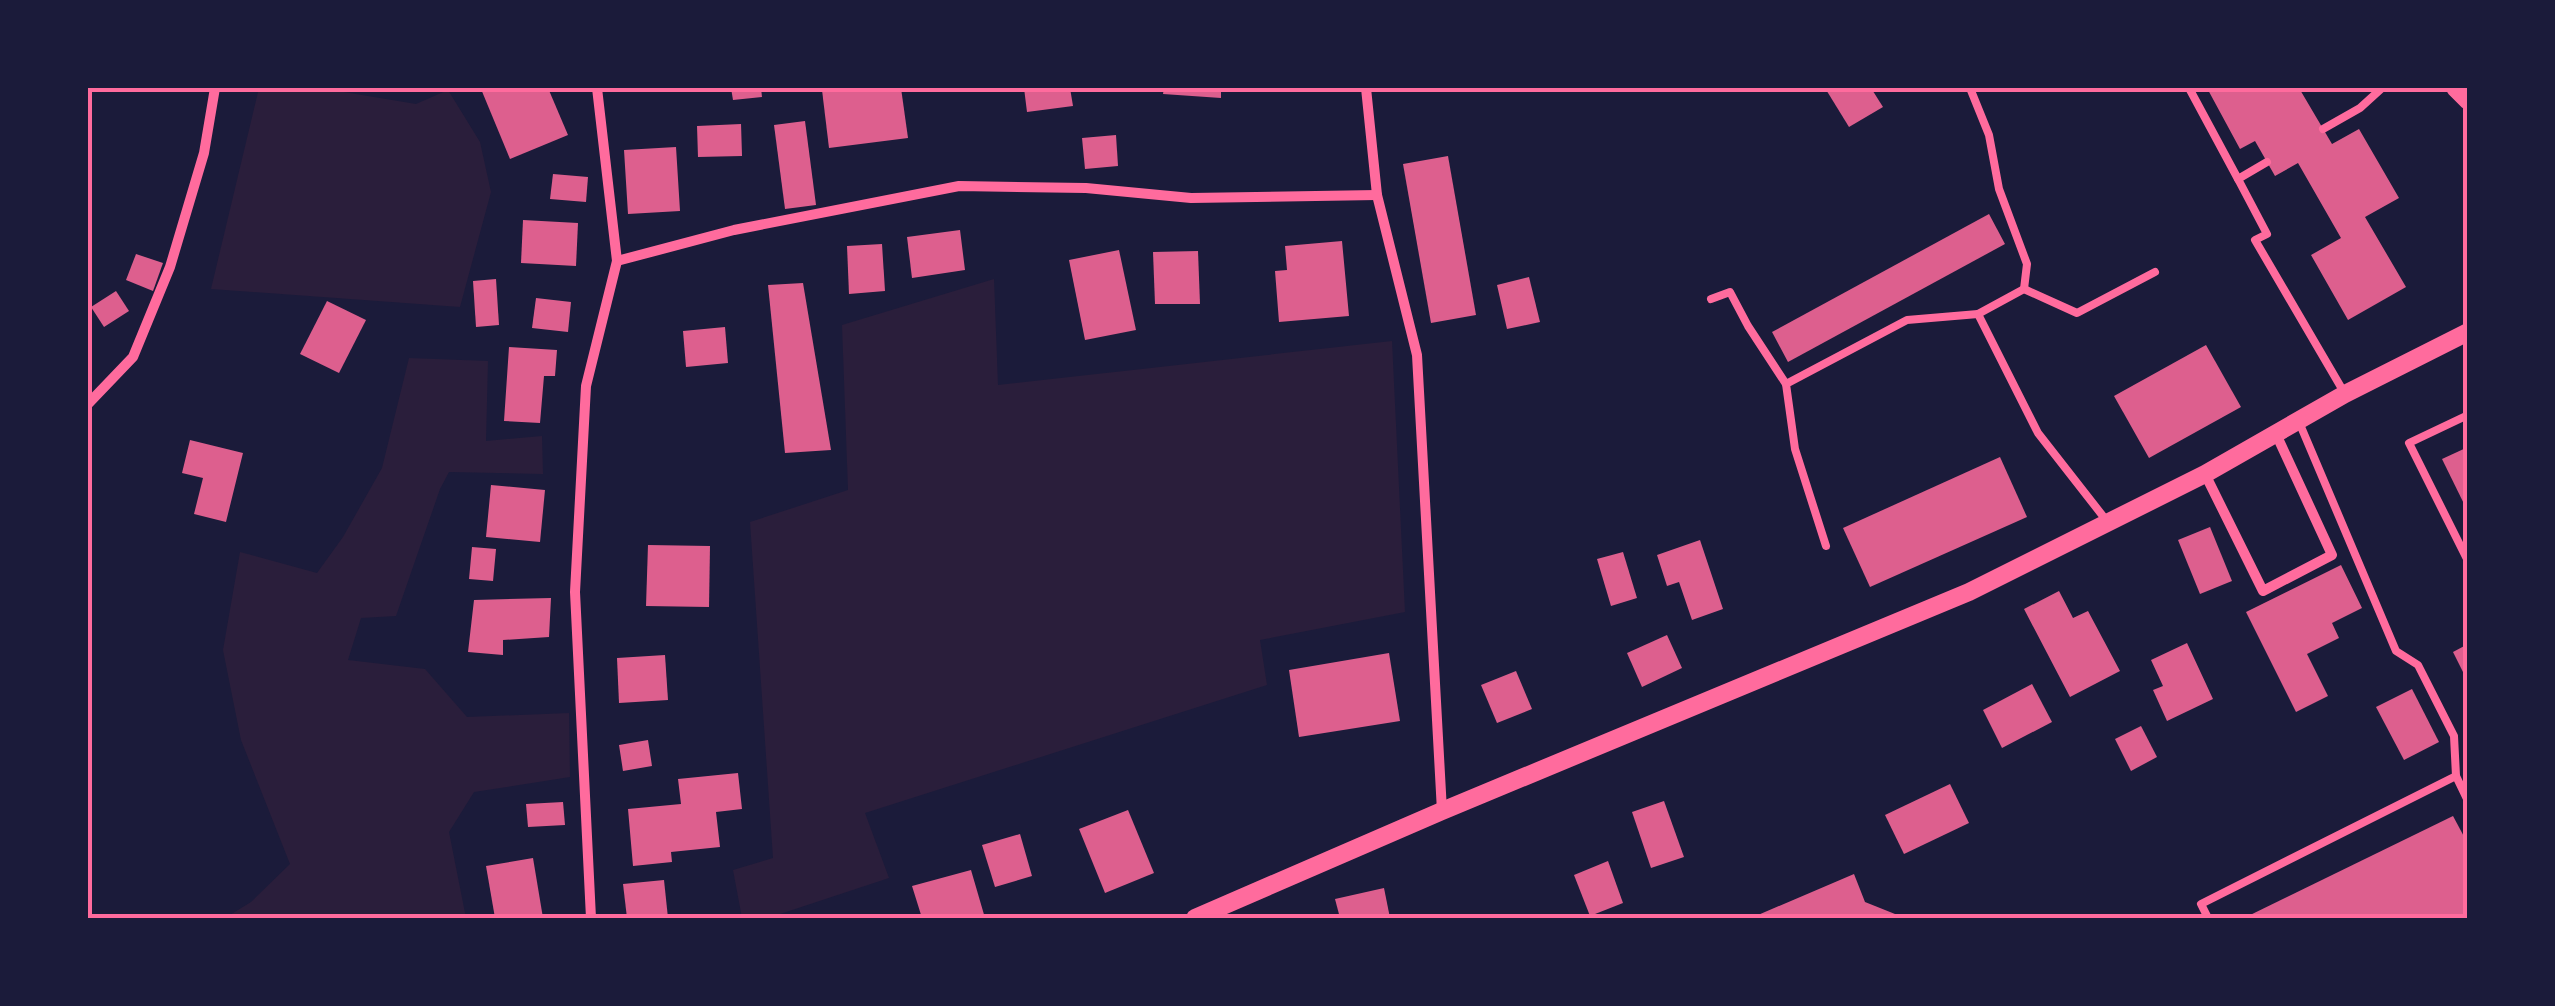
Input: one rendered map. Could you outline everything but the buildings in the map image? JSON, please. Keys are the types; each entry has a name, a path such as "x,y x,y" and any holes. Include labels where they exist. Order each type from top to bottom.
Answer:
{"street":[{"path":"88,404 134,357 170,267 204,153 214,88"},
{"path":"591,918 575,592 586,386 617,261 597,88"},
{"path":"1366,88 1377,195 1417,355 1442,811"},
{"path":"2455,88 2468,101"},
{"path":"617,261 734,230 959,186 1086,188 1192,198 1377,195"},
{"path":"1195,918 1969,592 2205,474 2344,394 2468,332"},
{"path":"2205,474 2263,591 2332,555 2276,434"}],"lane":[{"path":"1970,88 1989,134 1999,189 2027,264 2024,289"},
{"path":"2190,88 2267,234 2255,240 2344,394"},
{"path":"2323,129 2360,108 2382,88"},
{"path":"2238,179 2267,162"},
{"path":"2024,289 2076,313 2155,272"},
{"path":"1786,384 1907,320 1978,314 2024,289"},
{"path":"1710,299 1730,292 1786,384 1795,449 1826,546"},
{"path":"1978,314 2038,432 2108,524"},
{"path":"2468,415 2409,443 2468,561"},
{"path":"2298,421 2396,651 2418,665 2454,736 2456,776 2468,800"},
{"path":"2208,918 2201,904 2456,776"}],"shaded area":[{"path":"259,88 320,88 416,104 448,90 480,142 491,192 460,307 211,289"},
{"path":"994,279 998,385 1392,341 1405,612 1260,640 1267,685 865,813 889,878 768,918 742,918 733,870 773,858 750,522 848,490 842,325"},
{"path":"409,358 488,361 486,441 542,436 543,474 449,472 396,616 361,618 348,660 425,669 467,717 569,713 570,777 474,792 449,832 466,918 225,918 251,902 290,864 241,740 223,650 240,552 317,573 343,537 382,468"}]}
